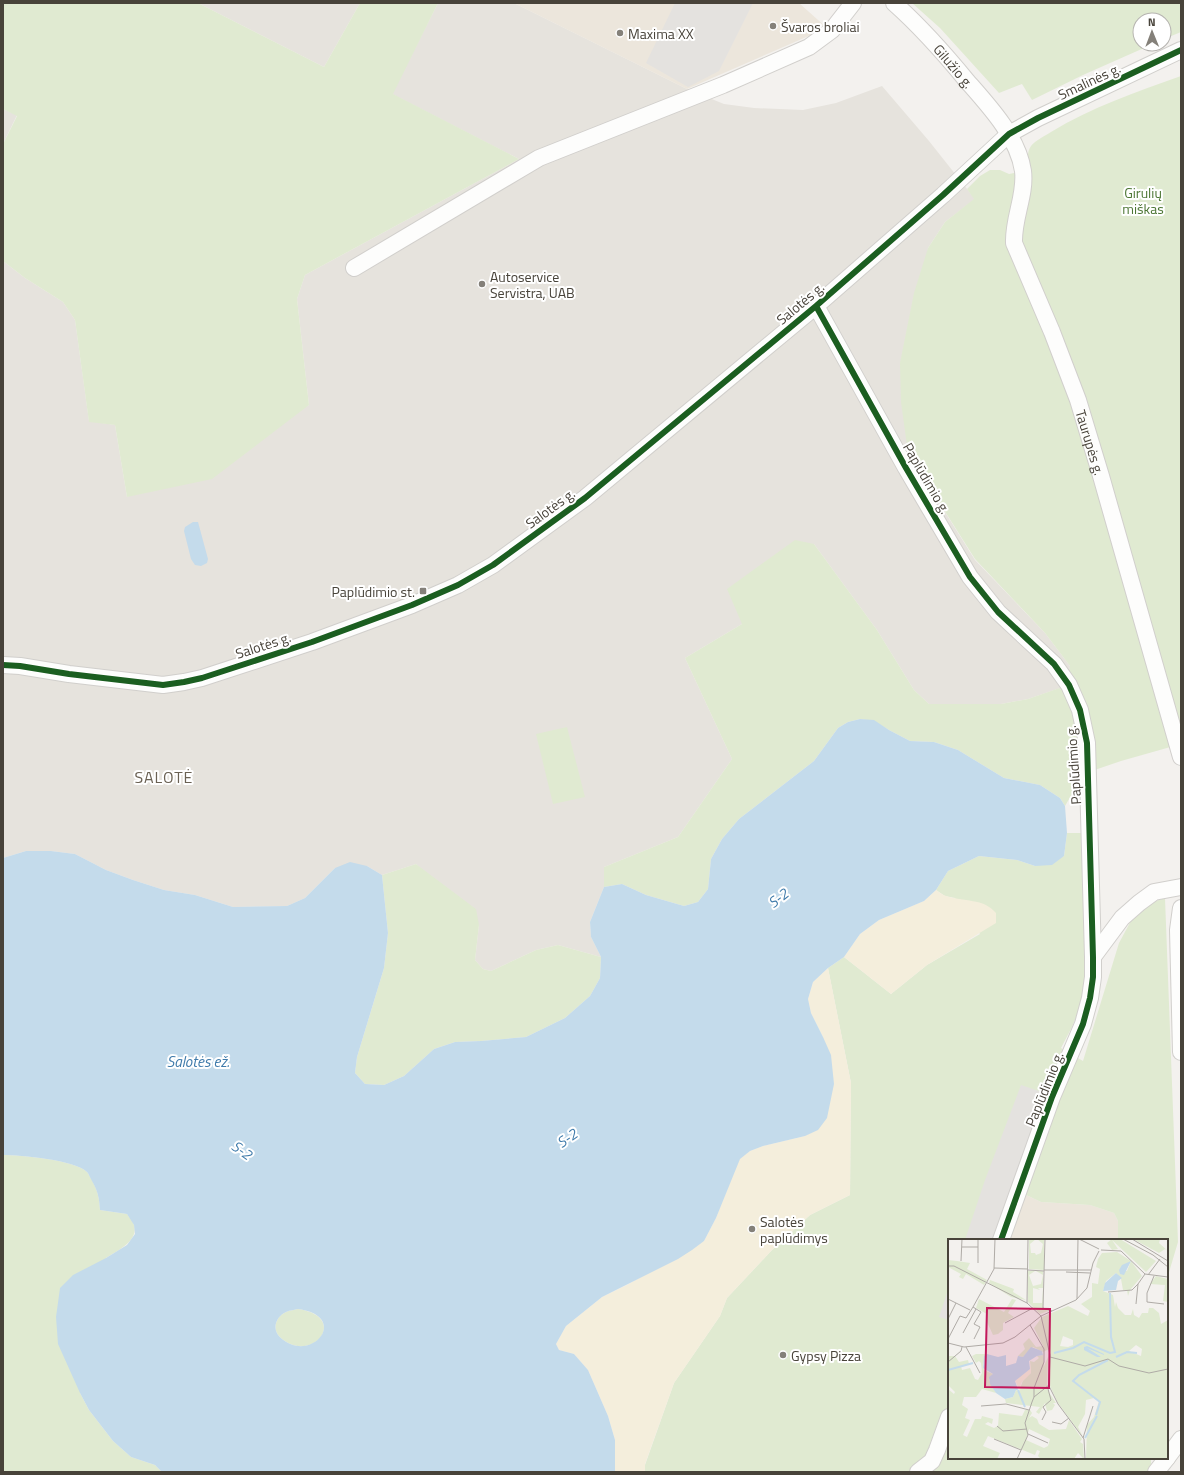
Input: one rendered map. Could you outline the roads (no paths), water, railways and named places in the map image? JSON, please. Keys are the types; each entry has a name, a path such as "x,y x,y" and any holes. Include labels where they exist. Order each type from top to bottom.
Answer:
{"street":[{"path":"354,268 539,158 723,85 810,47 832,30 853,3"},
{"name":"Gilužio g.","path":"894,3 932,39 990,108 1009,134"},
{"name":"Smalinės g.","path":"1009,134 1044,115 1181,50"},
{"name":"Salotės g.","path":"3,665 163,685 184,682 202,678 312,642 412,605 458,585 493,565 585,498 816,306 937,200 1009,134"},
{"name":"Taurupės g.","path":"1009,134 1022,162 1023,172 1023,185 1014,232 1014,243 1052,332 1078,400 1181,757"},
{"name":"Paplūdimio g.","path":"816,306 906,468 970,578 998,612 1054,664 1068,685 1080,710 1087,743 1094,957 1090,998 1083,1024 1052,1097 1001,1239"},
{"path":"1094,957 1122,918 1139,904 1154,892 1181,887"},
{"path":"1181,908 1178,930 1181,1052"},
{"path":"918,1472 932,1461 948,1420"},
{"path":"1168,1457 1181,1439"},
{"path":"1156,1472 1166,1459"}],"water":[{"path":"193,522 198,522 208,559 207,563 201,566 195,565 191,559 184,531 185,527"},
{"name":"Salotės ež.","path":"860,719 874,720 910,741 934,742 958,750 1004,778 1040,785 1060,798 1065,806 1067,833 1064,856 1052,865 1035,866 1017,860 979,856 948,871 936,890 924,901 879,920 860,934 844,957 828,968 813,982 808,999 811,1013 831,1055 834,1084 827,1118 818,1130 805,1136 763,1146 750,1151 740,1159 716,1218 704,1241 678,1259 602,1297 566,1326 556,1344 559,1350 574,1354 588,1370 608,1416 615,1440 615,1472 162,1472 155,1465 131,1457 113,1441 89,1410 80,1393 58,1344 56,1317 60,1288 73,1275 127,1245 135,1234 134,1225 127,1214 100,1210 96,1188 88,1173 81,1168 60,1161 3,1155 3,858 26,851 51,851 75,854 106,870 133,880 164,890 195,895 233,907 287,906 305,898 335,868 350,862 367,866 382,875 388,933 384,968 357,1057 355,1073 365,1084 384,1085 404,1076 434,1049 455,1042 526,1037 565,1018 590,996 600,978 601,957 591,937 590,922 604,887 622,884 646,895 684,906 698,902 708,889 711,859 722,839 739,819 814,761 838,728 848,722","holes":["298,1309 314,1313 322,1320 324,1328 321,1336 314,1342 305,1346 294,1345 282,1339 276,1332 276,1324 282,1314"]}],"place":[{"name":"Švaros broliai","path":"773,26"},
{"name":"Maxima XX","path":"620,33"},
{"name":"Autoservice Servistra, UAB","path":"482,284"},
{"name":"Paplūdimio st.","path":"423,591"},
{"name":"Salotės paplūdimys","path":"752,1229"},
{"name":"Gypsy Pizza","path":"783,1355"}],"district":[{"name":"SALOTĖ","path":"164,777"}],"park label":[{"name":"Girulių miškas","path":"1143,200"}],"water label":[{"name":"S-2","path":"778,898"},
{"name":"S-2","path":"567,1138"},
{"name":"S-2","path":"242,1150"}]}
